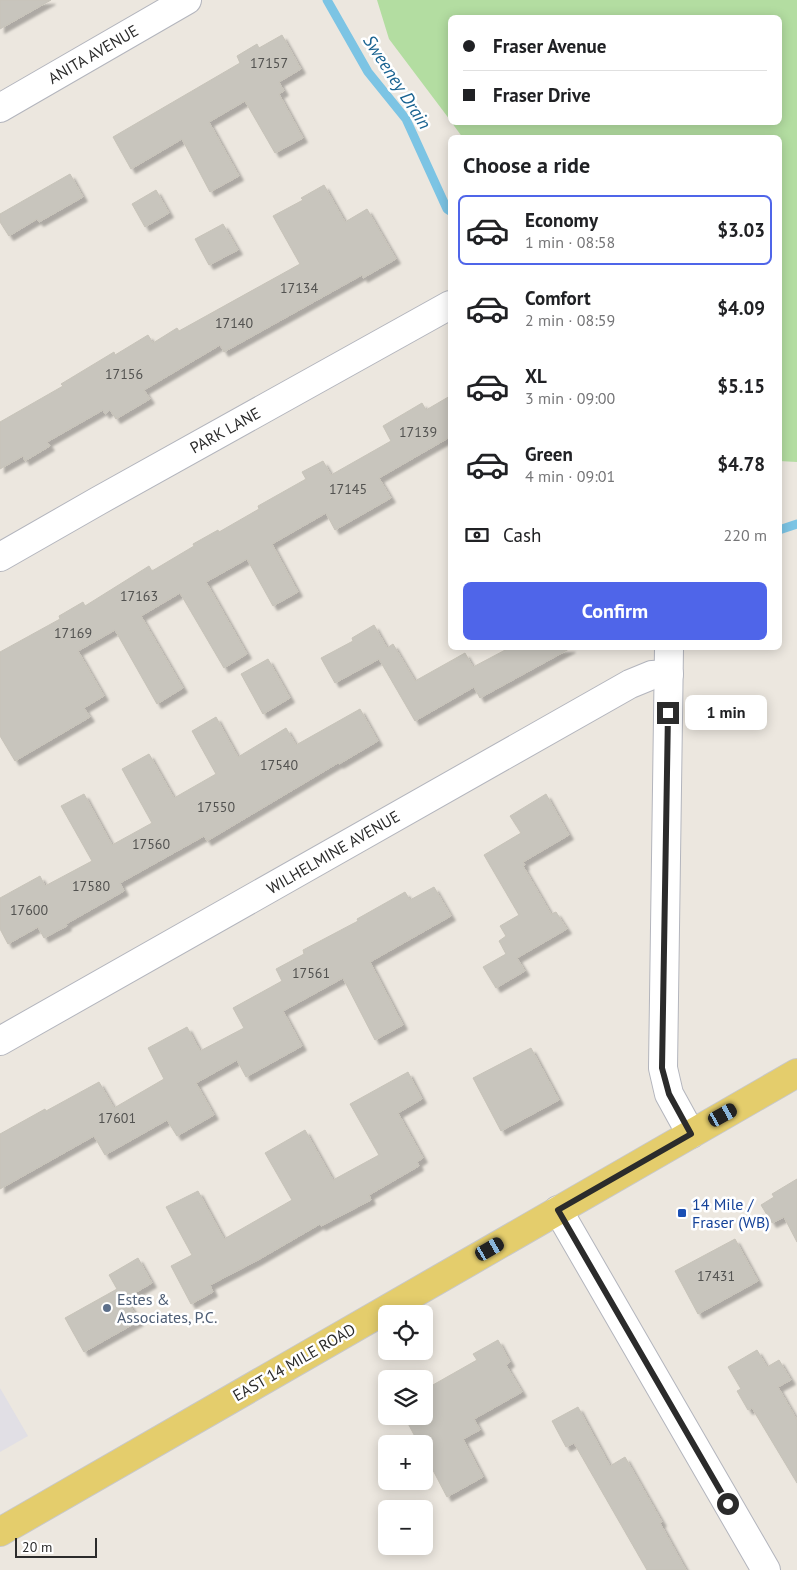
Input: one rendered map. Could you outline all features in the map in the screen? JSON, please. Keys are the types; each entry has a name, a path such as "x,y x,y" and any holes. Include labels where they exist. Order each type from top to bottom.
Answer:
{"main road":[{"name":"EAST 14 MILE ROAD","path":"0,1532 797,1073"}],"street":[{"name":"ANITA AVENUE","path":"0,108 187,0"},
{"name":"PARK LANE","path":"0,557 448,306"},
{"path":"669,650 662,1068 669,1094 691,1134"},
{"name":"WILHELMINE AVENUE","path":"0,1041 630,684 652,675 669,674"},
{"path":"558,1210 766,1570"}],"shaded area":[{"path":"0,1388 28,1436 0,1452"}],"green space":[{"path":"377,0 797,0 797,462 782,461 782,135 461,135 453,125 782,125 782,15 448,15 448,117 389,39"}],"building":[{"path":"0,0 51,0 0,29"},
{"path":"282,35 301,69 279,82 284,91 279,94 303,138 275,153 245,101 209,122 239,176 210,192 182,139 131,169 113,137 240,63 237,56 257,44 259,48"},
{"path":"70,174 83,197 39,222 37,219 9,236 0,222 0,214"},
{"path":"324,185 345,222 367,209 396,259 363,278 362,275 224,352 220,345 144,390 150,399 116,419 110,410 105,414 103,410 47,442 50,446 25,461 23,456 0,469 0,422 63,386 61,384 114,352 115,355 148,335 153,343 177,328 179,331 300,264 273,216 303,200 301,198"},
{"path":"156,190 169,213 145,227 132,204"},
{"path":"223,224 238,250 209,265 195,239"},
{"path":"448,397 448,438 379,478 391,498 335,530 326,513 272,544 298,592 273,606 247,559 206,582 247,654 224,668 180,593 141,616 183,688 157,704 115,630 78,651 104,696 84,708 90,717 15,761 0,736 0,652 60,619 59,616 83,602 85,606 149,566 152,571 194,546 193,544 218,530 219,532 259,509 258,506 306,479 302,472 323,461 331,475 391,441 383,426 422,403 426,410"},
{"path":"374,625 387,648 393,644 415,681 465,653 473,667 505,650 567,650 480,698 474,687 415,721 379,659 335,683 321,658 353,641 352,638"},
{"path":"268,659 290,698 263,714 241,674"},
{"path":"360,709 378,741 207,841 204,836 120,883 124,891 66,924 67,926 44,938 38,927 8,944 0,929 0,898 40,876 45,886 92,861 61,806 84,794 112,845 152,823 122,769 149,754 174,798 216,774 192,731 216,717 238,757 286,728 296,745"},
{"path":"546,794 569,835 523,862 525,865 523,866 551,914 556,912 567,929 517,958 525,971 496,988 483,967 506,954 499,941 506,936 500,926 519,915 484,855 521,833 510,816"},
{"path":"434,887 451,916 370,962 403,1025 375,1040 343,978 283,1011 302,1046 246,1077 237,1060 196,1083 214,1115 177,1136 167,1120 105,1155 94,1136 0,1189 0,1134 99,1082 114,1108 164,1079 148,1048 187,1027 200,1051 244,1028 233,1008 282,981 276,969 304,954 303,950 358,921 357,919 405,892 410,900"},
{"path":"531,1048 559,1100 501,1131 473,1078"},
{"path":"408,1072 422,1099 398,1113 423,1158 417,1162 419,1166 369,1195 371,1200 321,1226 320,1224 210,1285 213,1292 191,1304 171,1266 192,1255 166,1207 198,1191 224,1239 292,1200 265,1153 305,1130 333,1180 379,1155 350,1104"},
{"path":"797,1179 797,1242 784,1217 772,1223 761,1205 774,1197 772,1194"},
{"path":"735,1239 758,1281 698,1314 675,1271"},
{"name":"Estes & Associates, P.C.","path":"138,1258 152,1283 126,1298 139,1321 84,1352 65,1318 117,1289 109,1275"},
{"path":"498,1340 510,1362 506,1365 522,1392 474,1419 480,1430 463,1439 483,1477 447,1497 433,1470 433,1435 414,1435 409,1425 433,1425 433,1385 477,1360 473,1354"},
{"path":"757,1350 767,1367 779,1360 791,1380 778,1387 797,1420 797,1483 752,1408 748,1410 737,1391 741,1389 728,1367"},
{"path":"578,1407 610,1466 625,1457 662,1522 660,1523 686,1570 647,1570 574,1443 566,1447 552,1421"}],"waterway":[{"name":"Sweeney Drain","path":"327,0 368,72 406,119 448,210"},
{"name":"Sweeney Drain","path":"782,529 797,524"}],"place":[{"name":"14 Mile / Fraser (WB)","path":"682,1213"},
{"name":"Estes & Associates, P.C.","path":"107,1308"}],"route":[{"path":"668,713 662,1068 669,1094 691,1134 558,1210 728,1504"}]}
